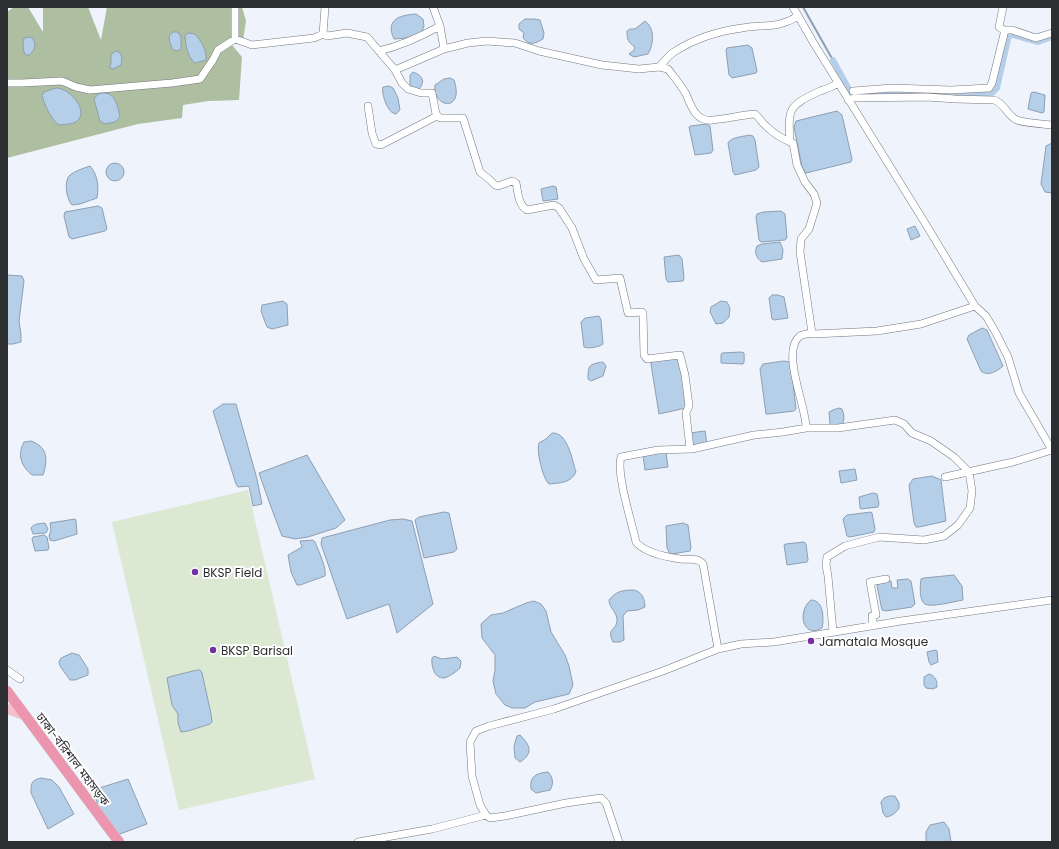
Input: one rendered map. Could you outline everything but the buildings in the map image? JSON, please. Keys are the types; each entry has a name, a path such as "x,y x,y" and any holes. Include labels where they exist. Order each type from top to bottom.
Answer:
{"highway":[{"name":"ঢাকা-বরিশাল মহাসড়ক","path":"7,691 119,842"}],"main road":[{"path":"7,709 24,715"}],"street":[{"path":"235,7 236,39"},
{"path":"323,34 325,7"},
{"path":"433,7 440,26 444,49"},
{"path":"793,7 848,100 975,306 986,316 996,333 1008,358 1019,393 1052,450 1013,462 945,477"},
{"path":"1003,7 999,26 1002,29 1012,30 1036,38 1052,34"},
{"path":"658,67 673,53 713,34 744,27 771,26 790,22 798,16"},
{"path":"379,51 415,38 440,26"},
{"path":"853,91 892,88 951,90 989,88 992,83 1005,30"},
{"path":"236,39 252,45 314,38 323,34 327,36 347,33 367,37 395,70 402,83 408,89 421,93 432,94 436,116"},
{"path":"7,83 62,81 76,87 90,90 200,79 218,50 236,39"},
{"path":"395,70 444,49 468,43 515,42 539,51 587,62 639,69 658,67 668,68 686,94 695,114 703,119 710,121 739,115 755,114 777,137 793,143 797,165 804,182 814,194 817,204 809,229 801,239 800,252 812,333"},
{"path":"790,142 788,131 790,113 793,107 805,99 838,83"},
{"path":"848,100 854,98 896,97 994,100 998,101 1004,106 1017,120 1052,125"},
{"path":"368,106 373,138 376,144 381,144 436,116 440,118 463,118 480,172 494,185 498,186 512,182 516,183 520,202 527,210 554,205 559,208 572,228 584,259 596,280 620,278 628,313 644,313 644,355 646,358 648,360 680,355 685,375 689,406 686,413 690,449"},
{"path":"806,428 806,422 798,395 794,371 793,349 796,340 800,335 812,333 877,331 922,324 975,306"},
{"path":"718,648 703,564 697,559 690,560 672,557 641,548 636,542 623,486 620,463 621,457 658,450 690,449 754,435 806,428 838,428 895,420 904,424 912,432 931,441 954,457 969,472 972,491 970,508 958,525 944,536 924,540 879,538 845,546 827,557 826,565 833,632"},
{"path":"873,626 872,616 876,615 870,582 886,579"},
{"path":"619,842 606,803 601,798 566,803 505,816 490,818 486,815 480,805 472,776 470,742 476,731 489,726 554,710 571,702 642,679 718,648 741,644 774,642 1052,600"},
{"path":"7,670 20,679"},
{"path":"358,842 432,829 486,815"}],"green space":[{"path":"14,7 28,7 43,32 43,7 88,7 101,40 107,7 242,7 246,21 243,40 232,45 242,57 239,100 208,101 183,105 182,118 138,124 7,158 7,12"},
{"name":"BKSP Barisal","path":"248,490 315,779 179,810 112,522"}],"water":[{"path":"416,14 423,19 424,26 421,34 408,38 394,39 391,27 395,20 399,17"},
{"path":"525,19 540,20 544,33 543,39 530,43 523,38 524,33 519,29 519,24"},
{"path":"645,21 651,28 652,32 650,50 648,54 634,57 629,54 635,47 628,40 627,31 630,29 635,29"},
{"path":"173,32 178,32 181,37 181,49 177,51 173,50 170,43 169,36"},
{"path":"188,33 195,34 205,49 206,60 195,63 190,57 186,47 185,36"},
{"path":"30,37 35,43 34,48 29,55 26,55 23,49 24,38"},
{"path":"748,45 752,48 757,71 756,73 732,78 729,75 726,50 727,48"},
{"path":"117,51 120,53 122,58 121,65 113,69 110,68 111,54"},
{"path":"413,72 419,75 423,81 419,89 410,87 410,75"},
{"path":"450,78 454,80 456,91 455,98 448,104 438,99 435,93 435,85 444,79"},
{"path":"389,86 393,88 398,98 400,110 396,114 390,111 384,99 383,87"},
{"path":"56,88 67,92 77,101 81,112 77,121 70,124 58,125 48,111 42,95 44,92"},
{"path":"1034,92 1045,95 1044,112 1042,113 1028,109 1031,93"},
{"path":"103,93 110,95 117,105 120,117 115,122 105,124 100,121 94,99 98,94"},
{"path":"837,111 842,115 852,159 851,162 806,173 802,167 794,127 796,121"},
{"path":"706,124 710,126 713,150 711,153 695,155 689,127"},
{"path":"749,135 753,136 755,140 759,167 756,170 735,175 733,172 728,143 734,138"},
{"path":"1052,143 1052,193 1045,192 1041,184 1046,146"},
{"path":"115,163 121,166 124,172 121,178 115,181 109,178 106,172 109,166"},
{"path":"90,166 95,173 97,181 97,198 72,205 66,190 68,178 74,172"},
{"path":"553,186 556,187 558,199 543,201 541,189"},
{"path":"98,206 102,208 107,229 105,231 72,239 69,237 64,216 65,212"},
{"path":"781,211 785,214 787,238 785,240 761,242 759,240 756,217 757,214 763,212"},
{"path":"915,226 920,236 911,240 907,229"},
{"path":"780,242 783,250 782,259 762,262 758,259 756,255 757,246"},
{"path":"679,255 682,259 683,281 668,282 666,279 664,257"},
{"path":"7,275 22,276 24,281 19,321 21,342 13,344 7,344"},
{"path":"772,295 784,297 788,318 772,319 769,298"},
{"path":"283,301 287,304 288,325 272,329 267,327 261,311 262,305"},
{"path":"721,301 727,302 730,308 729,317 723,323 716,324 710,312 711,307"},
{"path":"599,316 601,320 603,344 589,348 584,347 581,322 585,318"},
{"path":"982,328 987,330 1003,366 998,370 989,373 983,373 981,371 967,339 969,335"},
{"path":"722,353 744,353 743,364 721,363"},
{"path":"680,358 686,408 659,414 651,364 652,361"},
{"path":"784,361 789,362 791,365 796,409 794,411 766,414 760,369 763,364"},
{"path":"603,362 606,366 603,376 591,381 588,379 588,371 590,366"},
{"path":"223,404 236,404 257,479 262,504 253,506 249,486 238,487 236,484 213,411"},
{"path":"839,408 842,409 844,419 843,423 842,425 833,426 830,424 829,412"},
{"path":"705,431 707,444 691,446 690,433"},
{"path":"552,433 562,437 566,442 576,472 574,476 568,480 561,483 549,484 542,471 538,447 539,443"},
{"path":"31,441 44,450 46,464 43,475 32,475 25,468 21,460 21,451 24,442"},
{"path":"666,452 668,467 645,470 643,455"},
{"path":"307,455 345,520 336,528 308,537 295,539 282,536 259,473"},
{"path":"855,469 857,480 841,483 839,471"},
{"path":"932,476 941,480 946,521 916,527 914,523 909,485 913,479"},
{"path":"873,493 877,494 879,504 878,507 861,509 859,497"},
{"path":"444,512 449,513 457,549 454,552 424,558 415,520 419,517"},
{"path":"871,512 875,529 874,532 850,537 847,536 843,519 847,515"},
{"path":"75,519 77,534 54,541 50,540 50,523"},
{"path":"403,519 412,521 433,604 397,633 389,604 347,619 321,544 322,538 390,520"},
{"path":"45,523 48,529 46,533 33,534 31,528 32,526"},
{"path":"683,523 688,525 691,548 690,551 670,554 667,548 666,526"},
{"path":"44,535 47,537 48,550 35,551 32,539 33,537"},
{"path":"313,540 324,564 325,576 297,585 291,572 288,555 302,547 300,541"},
{"path":"804,542 806,544 807,562 787,565 784,545"},
{"path":"954,575 962,586 963,600 932,605 925,604 923,602 920,593 921,579"},
{"path":"908,579 911,581 915,604 912,607 886,611 882,610 877,586 879,583 891,581 892,588 898,588 897,580"},
{"path":"634,590 639,592 642,596 645,607 638,610 627,611 623,616 624,640 620,642 613,642 611,632 616,624 617,618 610,606 609,600 620,592"},
{"path":"811,600 815,601 821,606 823,615 822,628 815,630 810,630 806,627 803,617 804,611"},
{"path":"534,601 541,604 546,611 551,632 565,655 573,685 569,694 535,702 525,708 512,708 505,705 496,694 493,681 495,655 482,638 481,624 491,615 503,613"},
{"path":"937,651 938,662 931,665 927,652"},
{"path":"72,653 79,655 88,669 88,675 75,680 70,680 60,666 59,662 61,658"},
{"path":"434,656 442,659 457,657 461,661 460,668 448,676 441,678 436,674 433,668 432,658"},
{"path":"200,670 202,673 212,722 210,724 181,732 178,723 178,714 172,705 167,678"},
{"path":"929,674 935,677 937,687 933,689 926,688 924,685 924,677"},
{"path":"520,735 526,742 529,752 520,762 515,758 514,746 517,736"},
{"path":"548,772 552,781 550,790 536,793 531,789 531,781 537,774"},
{"path":"41,778 52,780 59,787 74,814 48,829 31,793 33,781"},
{"path":"128,779 147,824 117,835 104,824 93,790"},
{"path":"895,796 899,803 899,808 894,814 886,817 883,813 881,802 884,798"},
{"path":"944,822 949,829 951,842 926,842 926,832 930,825"}],"waterway":[{"path":"803,7 834,62"},
{"path":"874,92 968,94 992,93 997,88 1009,35 1038,42 1052,37"},
{"path":"833,60 851,93 855,93"}],"place":[{"name":"BKSP Field","path":"195,572"},
{"name":"Jamatala Mosque","path":"811,641"},
{"name":"BKSP Barisal","path":"213,650"}]}
